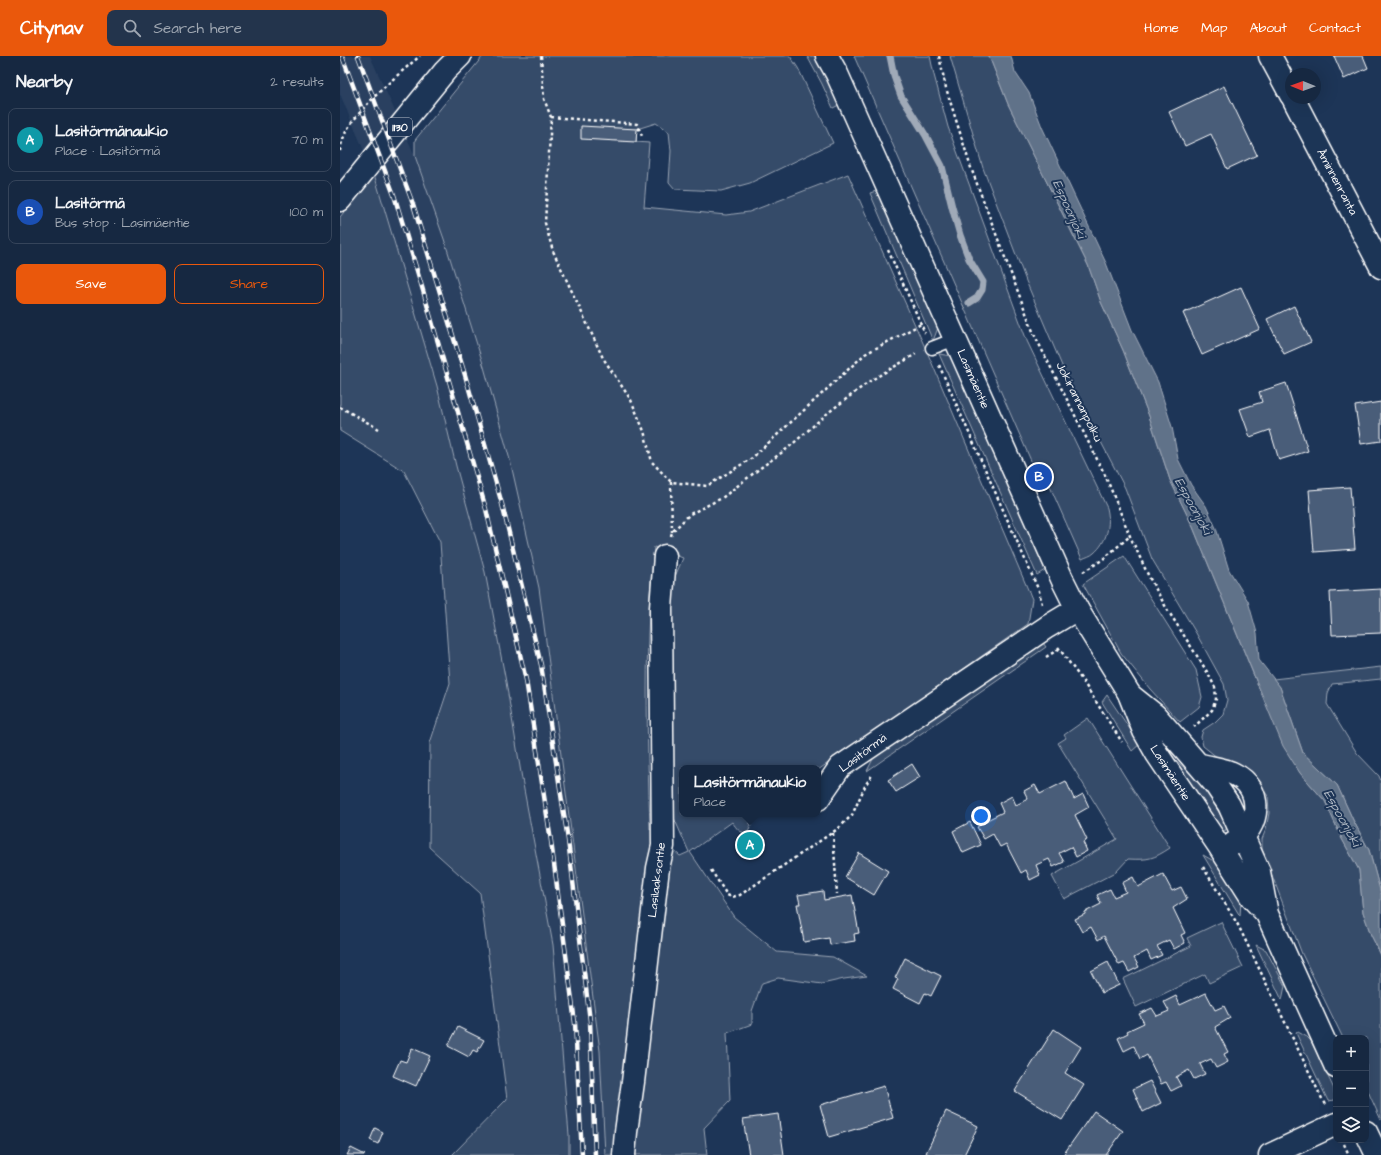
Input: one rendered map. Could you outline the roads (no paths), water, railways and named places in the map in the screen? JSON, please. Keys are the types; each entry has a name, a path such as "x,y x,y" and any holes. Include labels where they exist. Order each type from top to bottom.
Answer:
{"street":[{"name":"1130","path":"340,200 449,63 460,56"},
{"name":"Lasimäentie","path":"827,56 840,81 1063,581 1077,609 1130,695 1144,731 1157,754 1252,898 1267,914"},
{"path":"1270,56 1285,84"},
{"name":"Åminnenranta","path":"1295,104 1381,267"},
{"name":"Lasilaaksontie","path":"624,1155 658,868 663,846 661,608 665,556"},
{"name":"Lasitörmä","path":"821,796 840,767 1047,627 1077,609"},
{"name":"Lasimäentie","path":"1130,695 1154,715 1198,764 1234,774 1247,783 1251,790 1256,808 1255,818 1251,827 1243,836 1228,845 1219,846"},
{"name":"Lasimäentie","path":"1243,836 1259,872 1267,914 1333,1060"},
{"path":"1270,1155 1333,1131"},
{"path":"1369,1138 1377,1155"}],"lane":[{"path":"932,348 955,339"}],"water":[{"name":"Espoonjoki","path":"989,56 1011,56 1015,72 1029,93 1042,127 1106,263 1132,330 1158,382 1172,427 1178,459 1191,485 1206,506 1216,528 1229,570 1248,601 1257,633 1259,660 1280,687 1303,753 1337,785 1369,850 1381,894 1381,955 1371,935 1363,912 1359,870 1342,839 1325,801 1300,773 1283,746 1193,527 1170,480 1149,416 1123,350 1101,302 1088,265 1008,104"}],"waterway":[{"path":"890,56 894,76 901,96 926,136 942,166 960,235 969,259 983,282 982,290 977,298 969,303"}],"railway":[{"path":"342,56 394,195 422,287 486,509 526,680 551,841 575,1023 582,1155"},
{"path":"358,56 413,204 465,375 502,504 541,665 568,840 590,1021 595,1155"}],"place":[{"name":"Lasitörmä","path":"1039,477"},
{"name":"Lasitörmänaukio","path":"750,845"}]}
